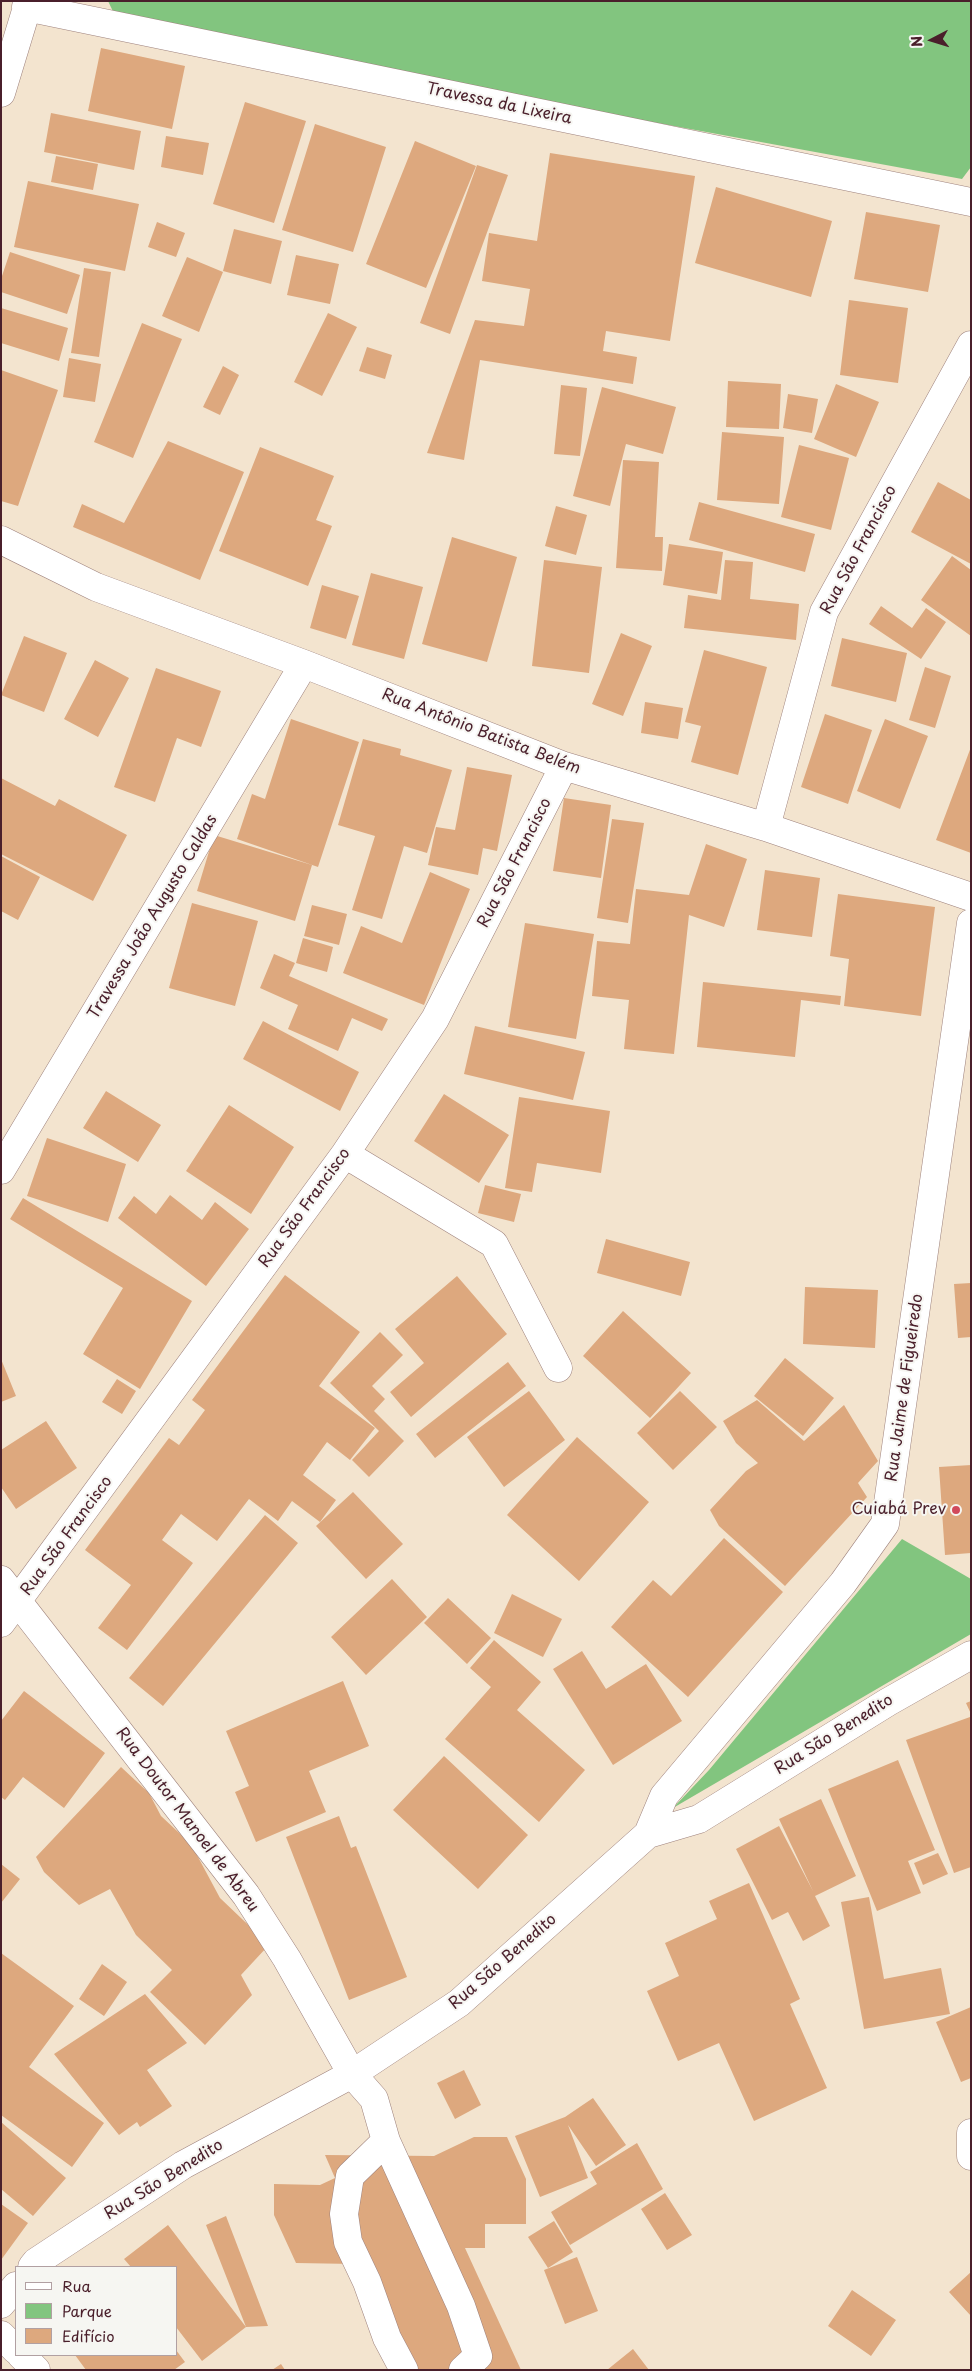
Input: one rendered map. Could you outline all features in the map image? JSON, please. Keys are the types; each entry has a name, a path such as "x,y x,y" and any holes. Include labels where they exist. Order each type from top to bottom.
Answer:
{"street":[{"path":"1,93 27,4"},
{"name":"Travessa da Lixeira","path":"27,4 971,202"},
{"name":"Rua São Francisco","path":"766,827 824,612 971,345"},
{"name":"Rua Antônio Batista Belém","path":"1,540 96,587 304,664 564,766 766,827 971,897"},
{"name":"Travessa João Augusto Caldas","path":"1,1170 304,664"},
{"name":"Rua São Francisco","path":"1,1623 19,1602 345,1154 435,1019 564,766"},
{"name":"Rua Jaime de Figueiredo","path":"648,1834 664,1796 843,1583 885,1524 971,923"},
{"path":"345,1154 494,1244 558,1368"},
{"name":"Rua Doutor Manoel de Abreu","path":"1,1580 246,1895 287,1959 352,2074 374,2099 386,2141 461,2306 478,2356 463,2370"},
{"name":"Rua São Benedito","path":"33,2266 36,2262 183,2165 352,2074 458,2003 648,1834 699,1819 888,1702 971,1655"},
{"path":"971,2133 971,2156"},
{"path":"386,2141 350,2176 344,2214 348,2242 367,2282 388,2338 404,2370"},
{"path":"1,2304 15,2287"},
{"path":"1,2336 15,2349"},
{"path":"21,2356 36,2370"}],"green space":[{"path":"108,1 971,1 971,167 962,179 119,24"},
{"path":"902,1539 971,1579 971,1634 673,1808 709,1770"}],"building":[{"path":"101,48 185,66 172,129 88,111"},
{"path":"245,102 306,121 274,223 213,204"},
{"path":"51,113 141,131 134,170 44,152"},
{"path":"315,124 386,147 353,252 282,230"},
{"path":"166,136 209,143 203,175 161,167"},
{"path":"415,141 476,166 426,288 366,264"},
{"path":"550,153 695,176 670,341 606,331 603,351 637,357 633,384 480,360 464,460 427,453 475,320 524,326 530,289 482,281 489,233 537,241"},
{"path":"56,156 98,164 93,190 51,182"},
{"path":"477,165 508,175 450,334 420,323"},
{"path":"28,181 139,204 125,271 14,247"},
{"path":"716,187 832,221 811,297 695,263"},
{"path":"866,212 940,225 928,292 854,279"},
{"path":"157,222 185,233 176,257 148,247"},
{"path":"234,229 282,241 271,284 223,271"},
{"path":"10,252 80,275 67,314 1,292 1,279"},
{"path":"296,255 339,264 330,304 287,295"},
{"path":"187,257 223,272 199,332 162,316"},
{"path":"84,268 111,272 99,357 71,353"},
{"path":"849,300 908,308 898,383 840,375"},
{"path":"1,308 68,328 59,361 1,343"},
{"path":"328,313 357,327 322,396 294,382"},
{"path":"142,323 182,339 133,458 94,442"},
{"path":"367,347 392,355 385,379 359,371"},
{"path":"69,358 101,364 95,402 63,397"},
{"path":"223,366 239,375 220,415 203,407"},
{"path":"1,370 58,390 18,506 1,501"},
{"path":"728,381 781,384 779,429 726,427"},
{"path":"836,384 879,402 856,457 814,439"},
{"path":"561,385 587,388 580,456 554,454"},
{"path":"602,387 676,407 663,454 626,444 610,506 573,496"},
{"path":"788,394 818,399 812,433 783,428"},
{"path":"722,432 784,437 779,504 717,500"},
{"path":"168,441 244,472 200,580 73,527 82,504 124,523"},
{"path":"799,445 849,458 831,530 781,517"},
{"path":"260,447 334,476 316,520 332,526 308,586 219,551"},
{"path":"623,460 659,462 655,537 663,537 662,571 616,568"},
{"path":"938,482 971,500 971,564 911,532"},
{"path":"699,502 815,534 805,572 689,540"},
{"path":"556,506 587,515 576,555 545,546"},
{"path":"452,537 517,557 487,662 422,644"},
{"path":"669,544 723,552 717,594 663,585"},
{"path":"952,556 971,570 971,636 921,600"},
{"path":"544,560 602,567 589,673 532,666"},
{"path":"725,560 753,562 750,599 799,604 796,640 684,628 688,595 721,600"},
{"path":"371,573 423,587 404,659 352,645"},
{"path":"322,585 359,596 346,639 310,628"},
{"path":"881,606 912,628 926,608 946,622 921,659 869,624"},
{"path":"621,633 652,646 623,716 592,704"},
{"path":"24,636 67,653 44,712 1,695"},
{"path":"842,638 907,653 896,702 831,686"},
{"path":"704,650 767,667 738,775 691,762 701,726 685,722"},
{"path":"95,660 129,678 98,737 64,719"},
{"path":"925,667 951,676 935,728 909,720"},
{"path":"156,668 221,691 201,747 177,738 155,802 114,787"},
{"path":"645,702 683,708 678,739 641,733"},
{"path":"825,714 872,730 848,804 801,787"},
{"path":"291,719 359,742 318,867 237,839 252,794 265,799"},
{"path":"885,719 928,736 900,809 857,791"},
{"path":"363,739 401,749 400,755 452,770 427,853 404,846 382,919 352,910 375,836 338,825"},
{"path":"971,747 971,853 936,840"},
{"path":"467,767 512,775 497,851 483,848 478,875 428,865 436,827 455,830"},
{"path":"1,778 55,806 59,799 127,835 93,901 1,854"},
{"path":"564,798 611,805 601,878 553,871"},
{"path":"612,819 644,823 628,923 597,918"},
{"path":"214,835 312,865 295,921 197,891"},
{"path":"706,844 747,859 724,927 689,915 674,1054 624,1049 629,1000 592,996 597,941 630,944 636,889 689,895"},
{"path":"1,856 40,877 18,920 1,911"},
{"path":"765,870 820,878 812,937 757,930"},
{"path":"430,872 470,889 424,1005 343,973 361,926 402,943"},
{"path":"838,894 935,907 921,1016 844,1006 849,959 830,956"},
{"path":"192,903 258,921 235,1006 169,988"},
{"path":"312,905 347,914 339,945 304,936"},
{"path":"525,923 594,934 576,1039 508,1027"},
{"path":"303,938 333,947 327,972 296,963"},
{"path":"274,954 295,963 289,976 388,1019 382,1031 352,1018 338,1051 288,1029 298,1005 260,988"},
{"path":"703,982 841,996 840,1005 801,1000 795,1057 697,1047"},
{"path":"263,1021 359,1072 340,1111 243,1059"},
{"path":"475,1026 585,1052 573,1100 464,1074"},
{"path":"106,1091 161,1125 138,1162 83,1128"},
{"path":"444,1094 509,1135 479,1183 414,1141"},
{"path":"519,1097 610,1111 601,1173 537,1163 532,1192 505,1188"},
{"path":"229,1105 294,1147 251,1214 186,1171"},
{"path":"47,1138 126,1164 108,1222 27,1196"},
{"path":"485,1185 521,1194 514,1222 478,1213"},
{"path":"170,1195 202,1220 215,1202 249,1229 206,1286 118,1218 134,1196 156,1214"},
{"path":"23,1198 192,1301 140,1389 83,1354 123,1288 10,1219"},
{"path":"606,1239 690,1262 681,1296 597,1273"},
{"path":"285,1275 360,1332 319,1386 375,1428 350,1460 327,1442 303,1475 336,1500 320,1522 292,1501 278,1521 249,1499 217,1541 181,1514 162,1540 193,1563 127,1650 98,1628 131,1585 85,1550 169,1438 179,1445 205,1410 192,1400"},
{"path":"457,1276 507,1334 411,1417 390,1392 424,1363 395,1329"},
{"path":"971,1283 971,1337 958,1338 954,1284"},
{"path":"805,1287 878,1290 875,1348 803,1344"},
{"path":"623,1311 691,1373 650,1418 583,1356"},
{"path":"380,1332 403,1355 372,1386 385,1399 374,1411 404,1441 369,1477 352,1460 379,1431 330,1383"},
{"path":"785,1358 834,1398 803,1436 754,1396"},
{"path":"1,1359 16,1396 1,1402"},
{"path":"508,1362 526,1386 435,1458 416,1434"},
{"path":"117,1379 136,1391 122,1414 102,1402"},
{"path":"529,1391 565,1440 504,1487 467,1437"},
{"path":"680,1391 717,1427 673,1470 637,1433"},
{"path":"757,1400 804,1441 844,1405 878,1461 858,1483 867,1497 785,1586 719,1526 710,1510 746,1471 758,1463 736,1443 723,1421"},
{"path":"46,1421 77,1468 16,1509 1,1487 1,1450"},
{"path":"577,1437 649,1502 579,1581 507,1515"},
{"name":"Cuiabá Prev","path":"971,1465 971,1553 945,1555 939,1467"},
{"path":"353,1492 403,1544 366,1579 316,1526"},
{"path":"265,1515 298,1543 163,1706 129,1678"},
{"path":"724,1538 783,1592 688,1697 611,1627 653,1580 671,1596"},
{"path":"392,1579 427,1617 366,1675 331,1637"},
{"path":"512,1594 562,1619 543,1657 494,1633"},
{"path":"448,1598 491,1638 467,1664 424,1623"},
{"path":"494,1640 541,1682 517,1710 585,1770 539,1822 445,1739 491,1687 470,1668"},
{"path":"582,1651 606,1689 646,1664 682,1721 613,1765 553,1669"},
{"path":"343,1681 369,1746 309,1771 326,1812 256,1842 235,1792 249,1786 226,1731"},
{"path":"24,1691 105,1753 64,1808 23,1777 5,1800 1,1797 1,1721"},
{"path":"971,1701 971,1714 966,1703"},
{"path":"970,1717 971,1867 954,1873 906,1740"},
{"path":"444,1756 528,1835 478,1889 393,1810"},
{"path":"898,1760 935,1850 908,1861 921,1893 877,1911 828,1789"},
{"path":"121,1767 149,1793 161,1816 191,1844 220,1898 263,1939 267,1947 241,1975 252,1995 205,2045 150,1992 172,1970 136,1935 110,1889 79,1905 44,1872 36,1857"},
{"path":"821,1799 856,1876 815,1896 830,1926 803,1941 788,1912 772,1920 736,1849 779,1826 813,1891 779,1819"},
{"path":"339,1816 351,1848 356,1846 407,1977 349,2000 286,1837"},
{"path":"938,1853 948,1874 923,1885 914,1863"},
{"path":"1,1864 20,1879 1,1903"},
{"path":"749,1883 800,1999 790,2004 827,2088 754,2121 719,2043 678,2061 647,1991 679,1976 665,1943 717,1919 709,1901"},
{"path":"869,1897 884,1979 941,1968 950,2014 864,2029 841,1902"},
{"path":"1,1953 74,2006 29,2067 104,2123 72,2167 1,2115"},
{"path":"102,1964 127,1982 104,2016 79,1999"},
{"path":"145,1994 187,2043 147,2070 172,2106 140,2127 137,2122 119,2135 54,2054"},
{"path":"971,2007 971,2078 961,2082 936,2022"},
{"path":"464,2070 481,2105 455,2119 437,2083"},
{"path":"593,2098 626,2145 596,2166 568,2125 588,2178 540,2197 515,2136 565,2117"},
{"path":"1,2122 66,2178 33,2216 1,2189"},
{"path":"474,2137 507,2137 526,2179 526,2224 485,2224 485,2248 465,2248 521,2370 393,2370 354,2264 296,2263 274,2215 274,2184 320,2185 335,2178 325,2155 434,2156"},
{"path":"637,2143 663,2189 570,2245 551,2212 597,2184 590,2172"},
{"path":"665,2193 692,2235 667,2250 641,2209"},
{"path":"1,2204 28,2223 1,2260"},
{"path":"226,2216 268,2326 246,2327 206,2225"},
{"path":"554,2221 573,2252 548,2268 528,2237"},
{"path":"168,2225 246,2327 202,2361 178,2330 178,2266 130,2266 124,2259"},
{"path":"577,2257 598,2311 565,2324 544,2270"},
{"path":"971,2272 971,2316 949,2292"},
{"path":"852,2290 896,2320 871,2356 828,2326"},
{"path":"633,2349 649,2370 607,2370"},
{"path":"178,2353 185,2362 174,2370 86,2370 76,2356 178,2356"},
{"path":"281,2364 285,2370 272,2370"}],"place":[{"name":"Cuiabá Prev","path":"956,1510"}]}
